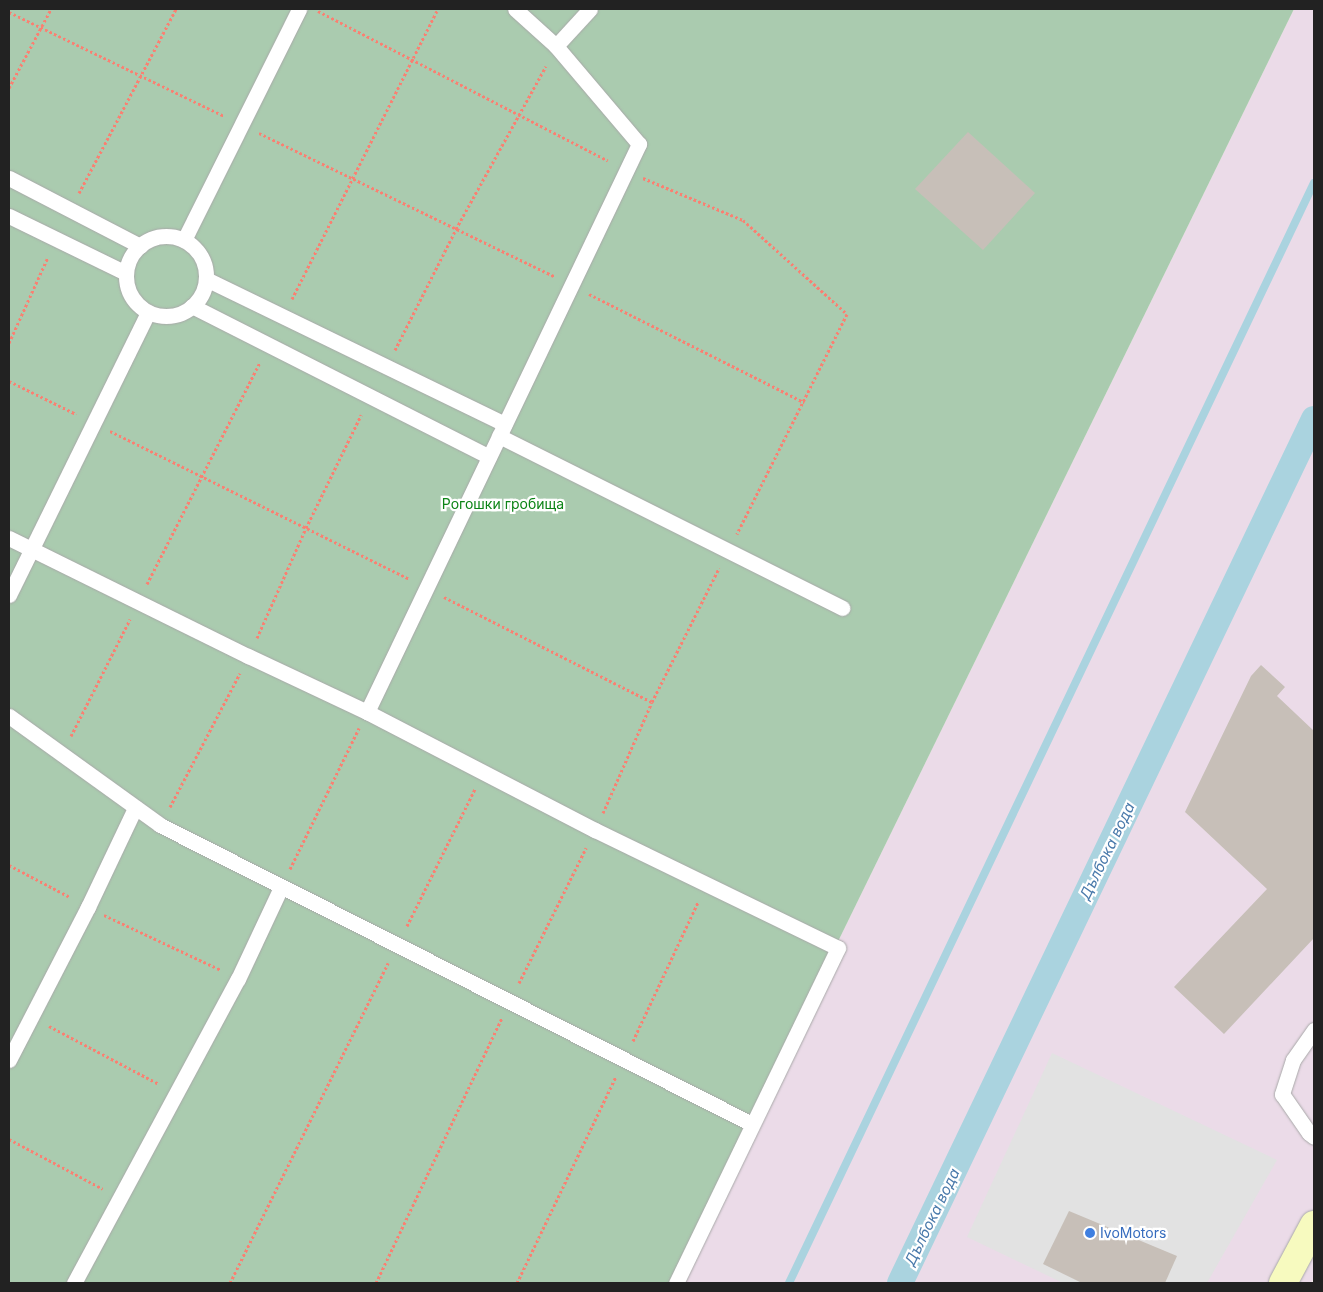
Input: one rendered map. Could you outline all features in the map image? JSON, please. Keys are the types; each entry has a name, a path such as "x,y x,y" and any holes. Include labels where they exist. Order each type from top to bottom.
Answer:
{"main road":[{"path":"1282,1283 1314,1225"}],"lane":[{"path":"184,240 299,9"},
{"path":"367,712 639,144 556,46 515,9"},
{"path":"556,46 590,9"},
{"path":"9,178 140,246"},
{"path":"9,216 126,273"},
{"path":"169,236 184,240 196,250 204,263 206,279 202,294 192,306 178,314 163,316 148,312 136,302 128,289 126,273 130,258 140,246 153,238 169,236"},
{"path":"206,279 387,366 728,551 842,608"},
{"path":"192,306 489,457"},
{"path":"9,596 30,548 148,312"},
{"path":"9,538 248,656 367,712 595,830 838,948 676,1283"},
{"path":"9,716 160,825 752,1124"},
{"path":"9,1060 88,907 135,808"},
{"path":"74,1283 238,978 281,887"},
{"path":"1314,1030 1293,1060 1282,1094 1309,1133 1314,1137"}],"path":[{"path":"9,88 51,9"},
{"path":"70,210 176,9"},
{"path":"313,9 627,170 743,220 846,314 804,402 652,702 595,830 509,1002 376,1283"},
{"path":"283,316 438,9"},
{"path":"9,12 572,285 804,402"},
{"path":"387,366 456,229 556,46"},
{"path":"9,343 56,239"},
{"path":"61,754 268,345"},
{"path":"9,381 652,702"},
{"path":"160,825 248,656 306,528 370,396"},
{"path":"281,887 367,712"},
{"path":"230,1283 483,772"},
{"path":"9,865 88,907 238,978"},
{"path":"517,1283 706,884"},
{"path":"31,1017 176,1093"},
{"path":"9,1139 120,1198"}],"shaded area":[{"path":"1294,9 1314,9 1314,1278 1311,1283 671,1283"},
{"path":"1052,1053 1277,1160 1207,1283 1063,1283 967,1237"}],"green space":[{"name":"Рогошки гробища","path":"9,9 1294,9 671,1283 9,1283"}],"building":[{"path":"968,132 1035,193 983,250 915,189"},
{"path":"1261,665 1285,687 1277,696 1314,731 1314,938 1224,1034 1174,987 1267,889 1185,812 1251,676"},
{"name":"IvoMotors","path":"1069,1211 1177,1256 1165,1283 1082,1283 1043,1264"}],"waterway":[{"path":"789,1283 1314,183"},
{"name":"Дълбока вода","path":"900,1283 1314,419"}],"place":[{"name":"IvoMotors","path":"1090,1233"}]}
